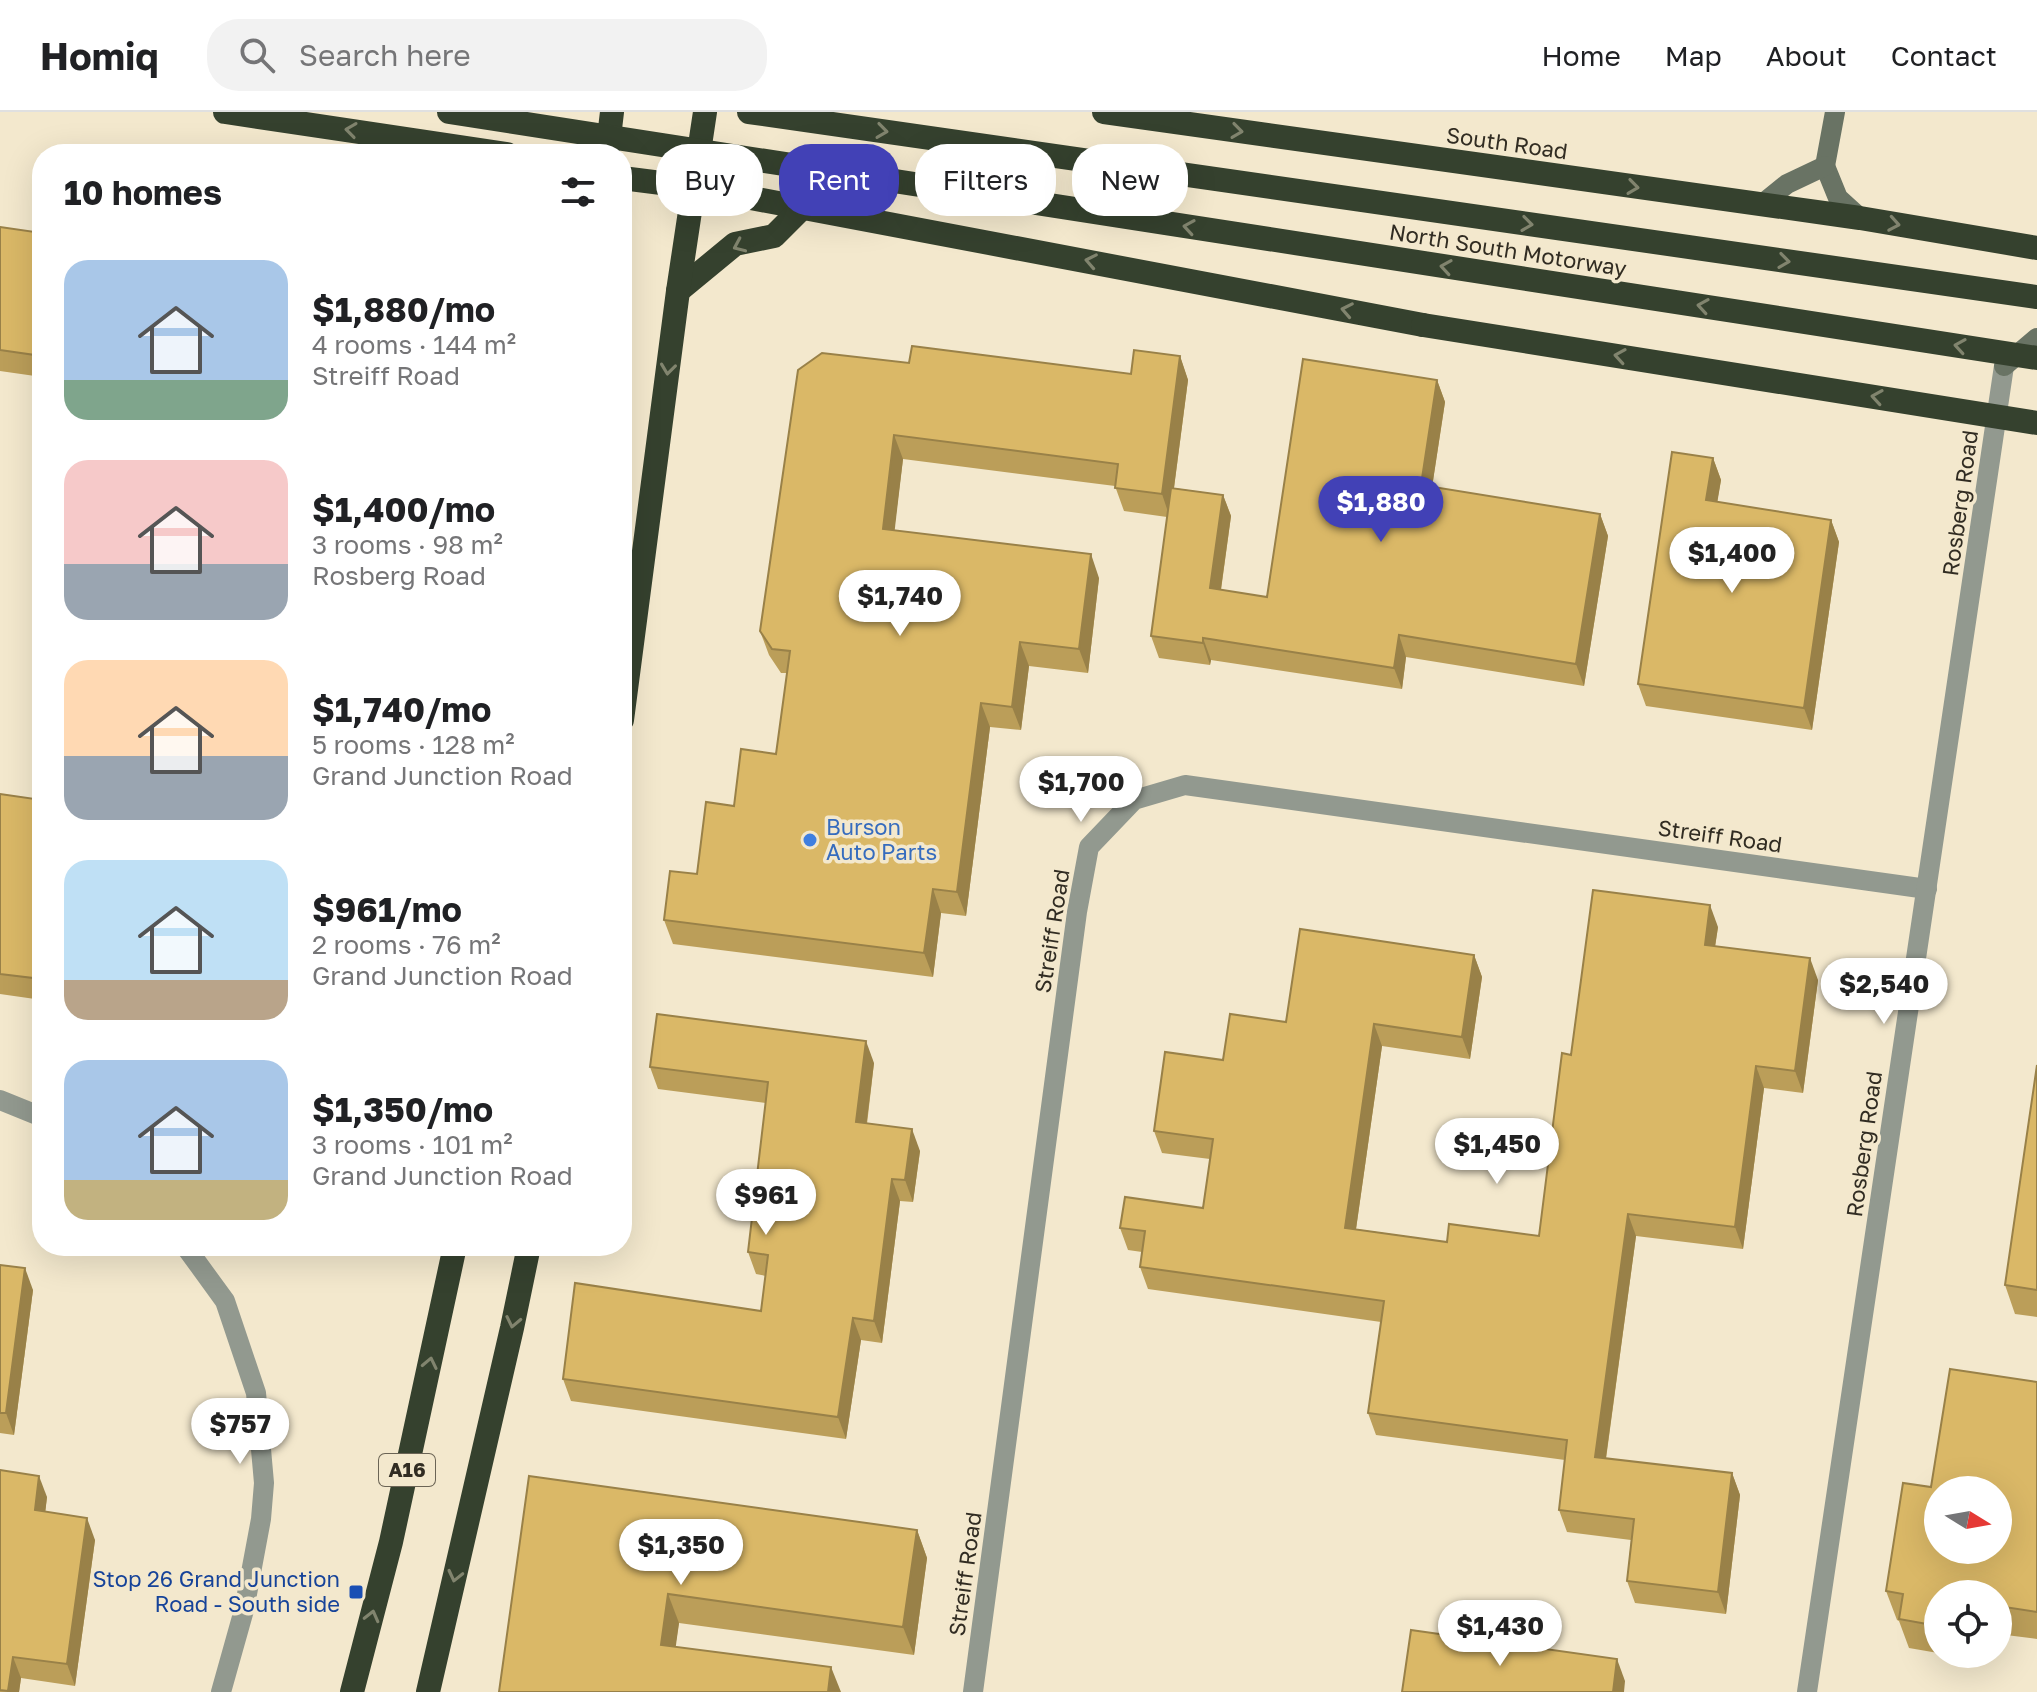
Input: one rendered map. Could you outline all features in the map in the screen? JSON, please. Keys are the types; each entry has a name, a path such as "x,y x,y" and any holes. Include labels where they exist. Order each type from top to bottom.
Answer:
{"highway":[{"path":"225,112 441,144"},
{"name":"North South Motorway","path":"449,112 2037,358"},
{"path":"501,144 523,112"},
{"path":"608,144 612,112"},
{"path":"700,144 705,112"},
{"name":"North South Motorway","path":"749,112 2037,297"},
{"name":"South Road","path":"1104,112 1860,218 2037,248"},
{"path":"632,179 656,182"},
{"path":"632,643 689,216"},
{"path":"678,291 735,244 774,236 794,216"},
{"path":"844,216 1423,325 2037,423"},
{"name":"A16","path":"352,1692 391,1542 453,1256"},
{"path":"428,1692 527,1256"}],"street":[{"path":"1835,112 1825,166 1838,198 1860,218"},
{"path":"1761,205 1787,184 1825,166"},
{"name":"Rosberg Road","path":"1807,1692 2004,366 2037,338"},
{"name":"Streiff Road","path":"973,1692 1077,912 1089,847 1134,800 1185,785 1927,889"},
{"path":"0,1100 32,1113"},
{"path":"192,1256 225,1301 256,1393 264,1483 261,1519 244,1610 221,1692"}],"building":[{"path":"0,227 32,232 32,355 0,350"},
{"path":"912,346 1131,374 1134,350 1180,356 1162,494 1115,488 1118,464 894,435 883,529 1091,554 1079,649 1020,642 1012,707 981,703 957,892 933,889 924,953 664,920 670,871 697,874 706,802 734,806 741,749 776,754 790,651 772,649 760,631 798,370 822,353 909,363"},
{"path":"1303,359 1437,380 1421,485 1600,514 1576,664 1399,635 1394,668 1203,638 1203,643 1151,636 1171,488 1223,495 1210,588 1267,597"},
{"path":"1672,452 1713,458 1706,500 1831,520 1804,708 1638,684"},
{"path":"0,794 32,799 32,978 0,974"},
{"path":"1593,890 1710,905 1705,945 1810,958 1795,1071 1756,1066 1735,1227 1628,1214 1595,1457 1732,1473 1718,1592 1627,1581 1634,1519 1559,1510 1567,1440 1368,1413 1384,1301 1140,1267 1145,1231 1120,1228 1125,1197 1203,1208 1213,1139 1154,1131 1165,1052 1223,1060 1230,1014 1286,1022 1300,929 1474,955 1462,1037 1374,1024 1345,1228 1447,1242 1449,1224 1539,1236 1562,1053 1571,1055"},
{"path":"657,1014 866,1041 856,1122 912,1129 905,1180 892,1179 874,1321 853,1318 838,1417 563,1379 575,1283 761,1311 768,1255 748,1252 768,1082 650,1067"},
{"path":"2037,1065 2037,1290 2005,1285"},
{"path":"0,1265 25,1268 6,1413 0,1413"},
{"path":"1950,1369 2037,1382 2037,1612 2012,1608 2012,1580 1924,1580 1924,1623 1899,1619 1903,1594 1886,1591 1903,1483 1924,1486 1924,1564 2012,1564 2012,1476 1933,1476"},
{"path":"0,1470 39,1476 35,1510 87,1518 67,1664 13,1657 8,1691 0,1690"},
{"path":"529,1476 917,1530 903,1627 668,1594 661,1645 831,1667 828,1692 499,1692"},
{"path":"1411,1630 1617,1659 1613,1692 1402,1692"}],"place":[{"name":"Burson Auto Parts","path":"810,840"},
{"name":"Stop 26 Grand Junction Road - South side","path":"356,1592"}]}
